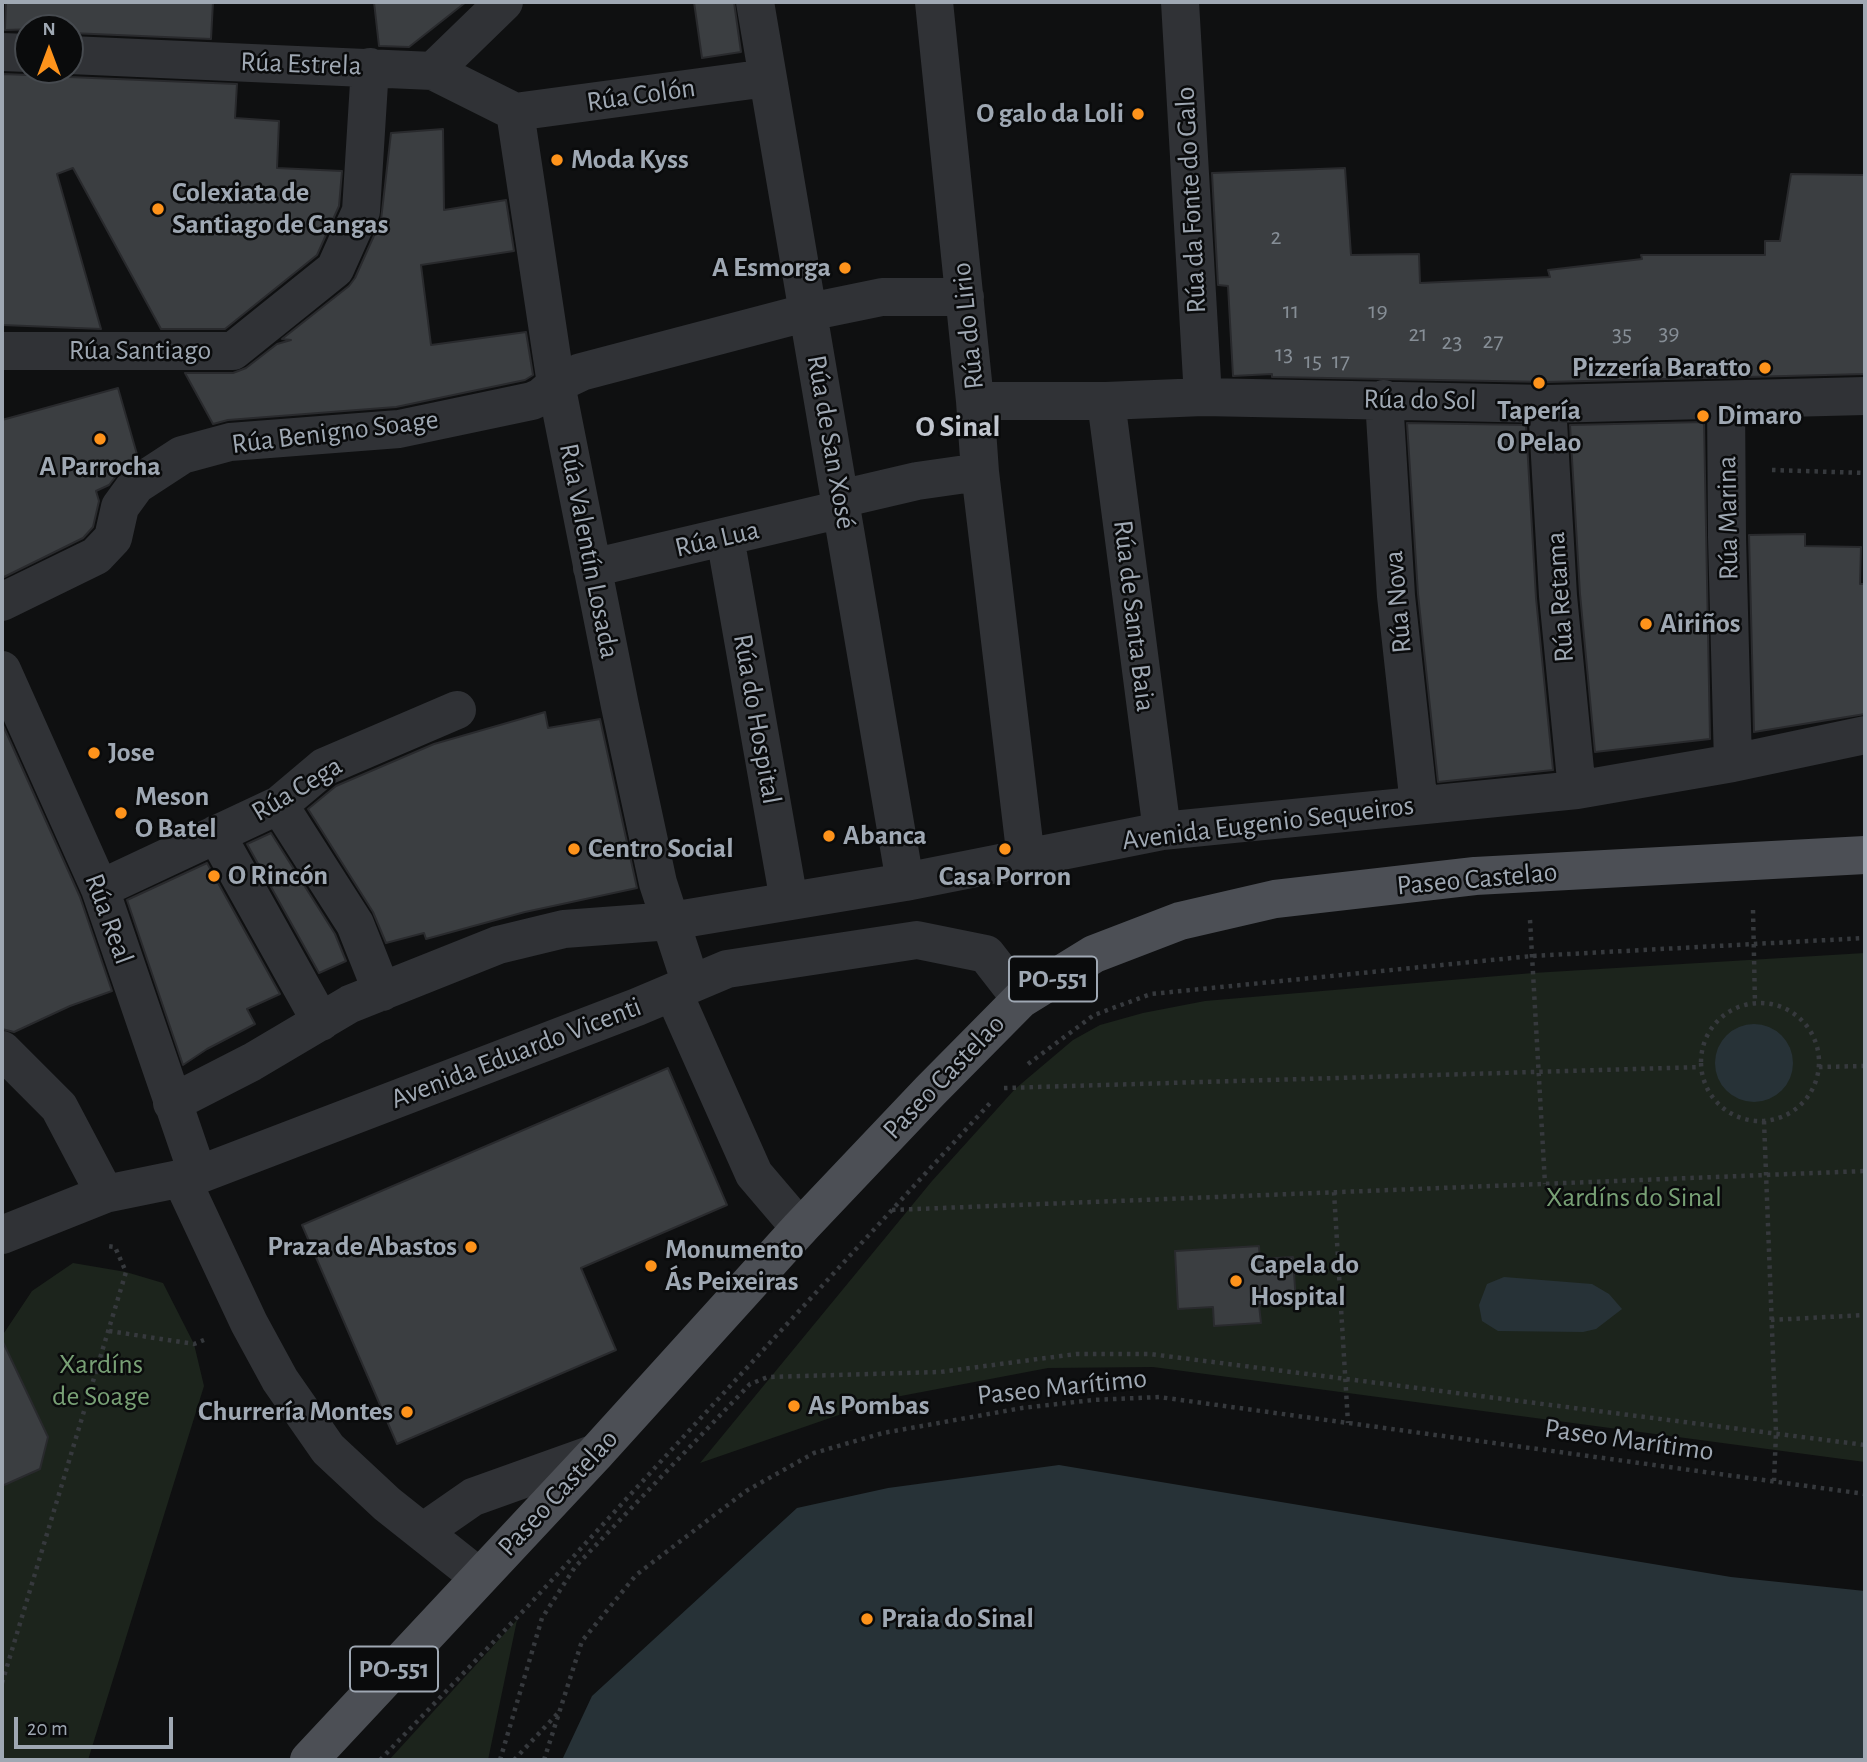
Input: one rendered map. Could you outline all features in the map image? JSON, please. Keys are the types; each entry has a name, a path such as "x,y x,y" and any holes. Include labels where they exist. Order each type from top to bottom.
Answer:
{"main road":[{"name":"Paseo Castelao","path":"479,1577 596,1453 800,1228 1021,999 1094,954 1180,921 1275,899 1475,876 1865,855"},
{"name":"PO-551","path":"309,1760 479,1577"}],"street":[{"path":"504,2 433,71 515,112"},
{"name":"Rúa de San Xosé","path":"755,2 905,882"},
{"name":"Rúa do Lirio","path":"934,2 965,297 980,472 1026,859"},
{"name":"Rúa da Fonte do Galo","path":"1180,2 1203,397"},
{"name":"Rúa Estrela","path":"84,56 433,71"},
{"name":"Rúa Santiago","path":"2,351 233,351 335,269 361,211 370,67"},
{"name":"Rúa Colón","path":"515,112 767,78"},
{"name":"Rúa Valentín Losada","path":"515,112 556,384 658,883 671,921 682,988 754,1174 800,1228"},
{"name":"Rúa Benigno Soage","path":"2,601 96,556 113,538 120,507 136,485 182,455 230,442 399,429 532,401 556,384 580,372 808,312 882,297 965,297"},
{"name":"Rúa do Sol","path":"975,401 1106,401 1203,397 1547,404 1865,396"},
{"name":"Rúa Nova","path":"1384,399 1396,596 1419,805"},
{"name":"Rúa Marina","path":"1726,400 1733,763"},
{"name":"Rúa de Santa Baia","path":"1106,401 1162,831"},
{"name":"Rúa Retama","path":"1547,404 1558,596 1577,790"},
{"name":"Rúa Lua","path":"592,568 725,537 917,481 980,472"},
{"name":"Rúa do Hospital","path":"725,537 789,901"},
{"name":"Rúa Real","path":"2,670 100,889 172,1102 190,1177 249,1323 280,1380 328,1449 387,1503 479,1577"},
{"name":"Rúa Cega","path":"100,889 279,805 324,767 457,710"},
{"name":"Avenida Eugenio Sequeiros","path":"172,1102 252,1062 350,1004 498,945 564,929 671,921 905,882 1162,831 1577,790 1733,763 1865,735"},
{"path":"279,805 355,924 382,992"},
{"path":"215,834 321,1022"},
{"name":"Avenida Eduardo Vicenti","path":"2,1235 105,1194 190,1177 727,970 917,940 986,954 1021,999"},
{"path":"2,1050 59,1107 105,1194"},
{"path":"424,1531 473,1497 596,1453"}],"path":[{"path":"1727,469 1865,473"},
{"path":"1751,861 1755,1003"},
{"path":"1527,874 1545,1184"},
{"path":"1026,1066 1094,1015 1151,994 1532,956 1865,938"},
{"path":"1763,1002 1783,1007 1802,1019 1818,1047 1817,1080 1795,1110 1776,1119 1744,1119 1725,1110 1706,1087 1700,1067 1701,1051 1708,1032 1719,1018 1736,1007 1755,1003 1763,1002"},
{"path":"1819,1067 1865,1066"},
{"path":"1010,1081 1004,1088 1700,1067"},
{"path":"380,1760 528,1605 994,1098"},
{"path":"1764,1121 1776,1433 1774,1481"},
{"path":"892,1210 1865,1171"},
{"path":"1334,1192 1348,1423"},
{"path":"2,1683 126,1272 115,1247 102,1246"},
{"path":"1770,1320 1865,1315"},
{"path":"109,1331 194,1344 249,1323"},
{"path":"500,1760 542,1618 575,1567 750,1384 768,1377 940,1372 1076,1354 1150,1354 1865,1445"},
{"name":"Paseo Marítimo","path":"544,1760 582,1641 636,1575 746,1491 814,1453 883,1433 1022,1408 1093,1400 1159,1397 1865,1494"},
{"path":"514,1760 560,1710"}],"green space":[{"name":"Xardíns do Sinal","path":"1865,953 1865,1462 1153,1367 1048,1368 885,1399 700,1463 932,1181 1015,1089 1073,1040 1100,1025 1143,1013 1205,1001 1533,973"},
{"name":"Xardíns de Soage","path":"73,1263 126,1272 163,1283 194,1344 204,1386 88,1760 2,1760 2,1336 32,1291"},
{"path":"517,1620 488,1760 389,1760"}],"shaded area":[{"path":"1754,1024 1769,1027 1782,1035 1790,1048 1793,1063 1790,1078 1782,1091 1769,1099 1754,1102 1739,1099 1726,1091 1718,1078 1715,1063 1718,1048 1726,1035 1739,1027"},
{"path":"1504,1277 1592,1284 1609,1294 1622,1309 1596,1329 1583,1332 1498,1331 1482,1321 1479,1305 1487,1284"},
{"path":"1059,1465 1731,1577 1865,1591 1865,1760 562,1760 592,1696 797,1508 888,1488"}],"building":[{"path":"6,2 213,2 211,39 84,34 84,14 14,14 14,30 5,30"},
{"path":"374,2 466,2 409,47 379,46"},
{"path":"694,2 734,2 741,52 702,58"},
{"name":"Colexiata de Santiago de Cangas","path":"3,74 14,74 14,84 84,84 84,78 237,84 235,118 279,121 277,168 342,171 339,206 317,255 225,329 161,329 73,168 57,174 101,329 2,325"},
{"path":"443,129 444,210 506,200 514,251 421,265 431,345 526,332 533,375 525,380 396,407 228,420 213,424 185,373 233,373 246,368 277,344 291,340 282,339 349,286 381,220 391,133"},
{"path":"1345,168 1351,255 1419,254 1420,283 1550,277 1548,270 1642,259 1641,255 1765,255 1765,241 1780,241 1791,174 1865,175 1865,374 1547,382 1272,377 1272,374 1233,376 1228,286 1218,285 1212,173"},
{"path":"118,388 138,458 119,472 109,485 96,491 99,501 93,527 83,538 2,578 2,420"},
{"path":"1704,422 1710,739 1595,752 1580,594 1570,425"},
{"path":"1407,423 1526,425 1536,598 1553,770 1438,782 1418,594"},
{"path":"1805,534 1805,546 1861,547 1860,584 1865,584 1865,714 1754,732 1749,535"},
{"path":"545,712 548,728 600,719 637,888 525,912 426,939 424,933 386,943 373,912 308,809 336,786 434,744"},
{"path":"2,723 80,897 112,991 70,1006 14,1032 2,1029"},
{"path":"271,833 335,934 346,961 319,973 247,844"},
{"path":"207,863 280,994 247,1009 255,1024 183,1065 127,900"},
{"name":"Praza de Abastos","path":"668,1068 727,1205 581,1268 616,1350 397,1444 302,1225"},
{"name":"Capela do Hospital","path":"1259,1246 1260,1259 1293,1257 1296,1303 1259,1305 1261,1323 1214,1326 1213,1307 1178,1309 1175,1251"},
{"path":"2,1340 48,1437 40,1469 2,1486"}],"place":[{"name":"O galo da Loli","path":"1138,114"},
{"name":"Moda Kyss","path":"557,160"},
{"name":"Colexiata de Santiago de Cangas","path":"158,209"},
{"name":"A Esmorga","path":"845,268"},
{"name":"Pizzería Baratto","path":"1765,368"},
{"name":"Tapería O Pelao","path":"1539,383"},
{"name":"Dimaro","path":"1703,416"},
{"name":"A Parrocha","path":"100,439"},
{"name":"Airiños","path":"1646,624"},
{"name":"Jose","path":"94,753"},
{"name":"Meson O Batel","path":"121,813"},
{"name":"Abanca","path":"829,836"},
{"name":"Centro Social","path":"574,849"},
{"name":"Casa Porron","path":"1005,849"},
{"name":"O Rincón","path":"214,876"},
{"name":"Praza de Abastos","path":"471,1247"},
{"name":"Monumento Ás Peixeiras","path":"651,1266"},
{"name":"Capela do Hospital","path":"1236,1281"},
{"name":"As Pombas","path":"794,1406"},
{"name":"Churrería Montes","path":"407,1412"},
{"name":"Praia do Sinal","path":"867,1619"}],"district":[{"name":"O Sinal","path":"958,427"}]}
